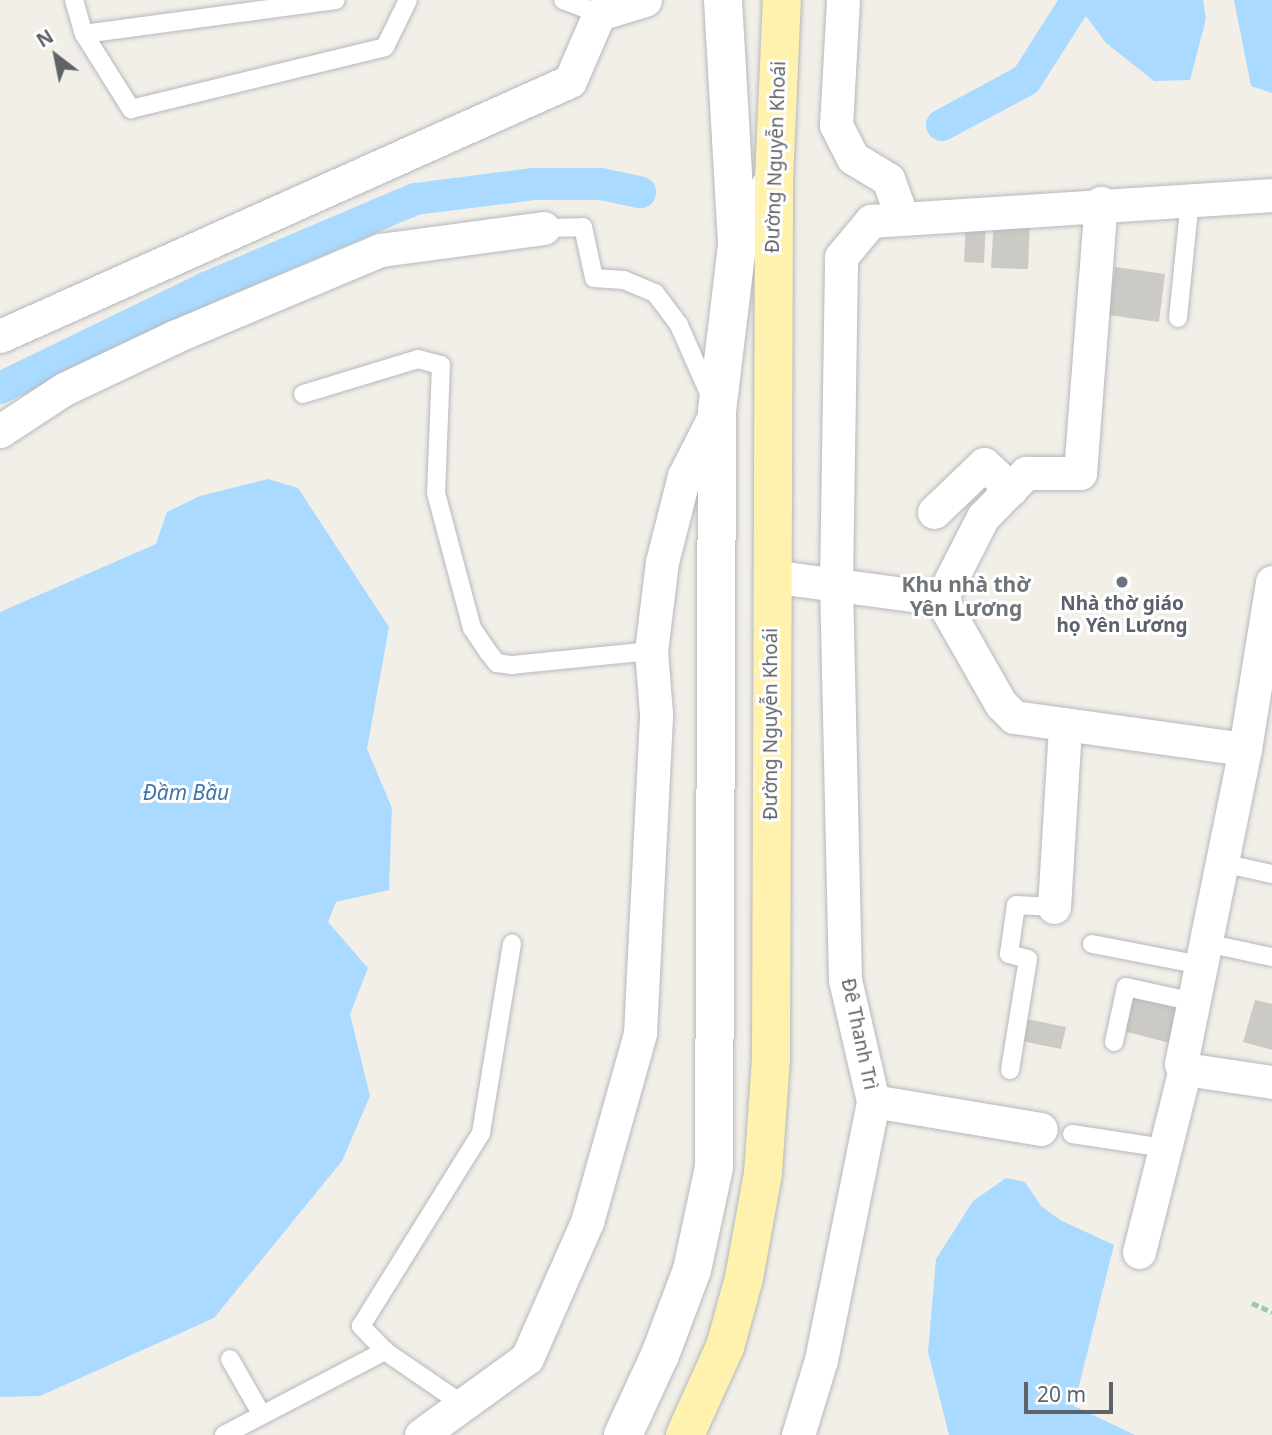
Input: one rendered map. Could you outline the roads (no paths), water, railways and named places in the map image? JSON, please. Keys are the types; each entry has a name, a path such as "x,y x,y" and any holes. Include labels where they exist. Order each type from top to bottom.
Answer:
{"main road":[{"name":"Đường Nguyễn Khoái","path":"685,1435 725,1347 763,1173 771,1058 774,180 782,0"}],"street":[{"path":"0,336 570,81 599,15 645,0"},
{"path":"623,1435 660,1356 692,1270 714,1167 716,411 737,246 723,0"},
{"path":"843,0 836,125 853,158 888,179 902,217"},
{"path":"737,246 774,180"},
{"name":"Đê Thanh Trì","path":"798,1435 821,1360 873,1101 845,981 836,582 841,257 871,221 1101,203 1272,195"},
{"path":"941,599 984,517 1026,472 1080,473 1101,203"},
{"path":"0,431 64,389 176,336 381,250 544,228"},
{"path":"421,1435 465,1406 527,1358 587,1222 640,1033 656,713 651,651 662,562 684,476 716,411"},
{"path":"934,512 984,464 1010,489"},
{"path":"771,576 836,582 941,599"},
{"path":"1272,582 1264,679 1245,749 1181,1064 1185,1069 1272,1082"},
{"path":"941,599 1001,704 1014,717 1245,749"},
{"path":"1054,907 1065,726"},
{"path":"1139,1252 1185,1069"},
{"path":"873,1101 1057,1131"}],"lane":[{"path":"75,0 84,34 131,109 385,47 408,0"},
{"path":"84,34 336,0"},
{"path":"563,0 599,15"},
{"path":"1178,318 1190,199"},
{"path":"544,228 583,227 594,278 624,280 655,293 679,325 716,411"},
{"path":"303,394 418,359 441,365 436,493 472,628 488,652 497,663 513,665 651,651"},
{"path":"1222,863 1272,874"},
{"path":"1010,1070 1027,959 1009,954 1016,905 1054,907"},
{"path":"465,1406 385,1351 361,1326 481,1133 513,944"},
{"path":"1092,944 1272,957"},
{"path":"1114,1042 1126,987 1194,1002"},
{"path":"1057,1131 1166,1148"},
{"path":"224,1435 385,1351"},
{"path":"230,1359 262,1415"}],"water":[{"path":"1074,0 1203,0 1206,19 1190,80 1154,81 1106,43"},
{"path":"1234,0 1272,0 1272,93 1251,86"},
{"name":"Đầm Bầu","path":"268,479 298,488 389,627 367,749 392,808 389,890 336,902 328,922 368,968 350,1014 370,1096 342,1161 214,1318 40,1396 0,1397 0,612 156,544 167,512 200,496"},
{"path":"1006,1178 1025,1182 1041,1206 1060,1220 1114,1245 1074,1406 1135,1435 949,1435 928,1352 936,1259 973,1201"}],"waterway":[{"path":"942,125 1026,80 1077,0"},
{"path":"0,388 208,287 415,199 533,184 601,184 640,192"}],"place":[{"name":"Nhà thờ giáo họ Yên Lương","path":"1122,582"}],"district":[{"name":"Khu nhà thờ Yên Lương","path":"966,596"}]}
